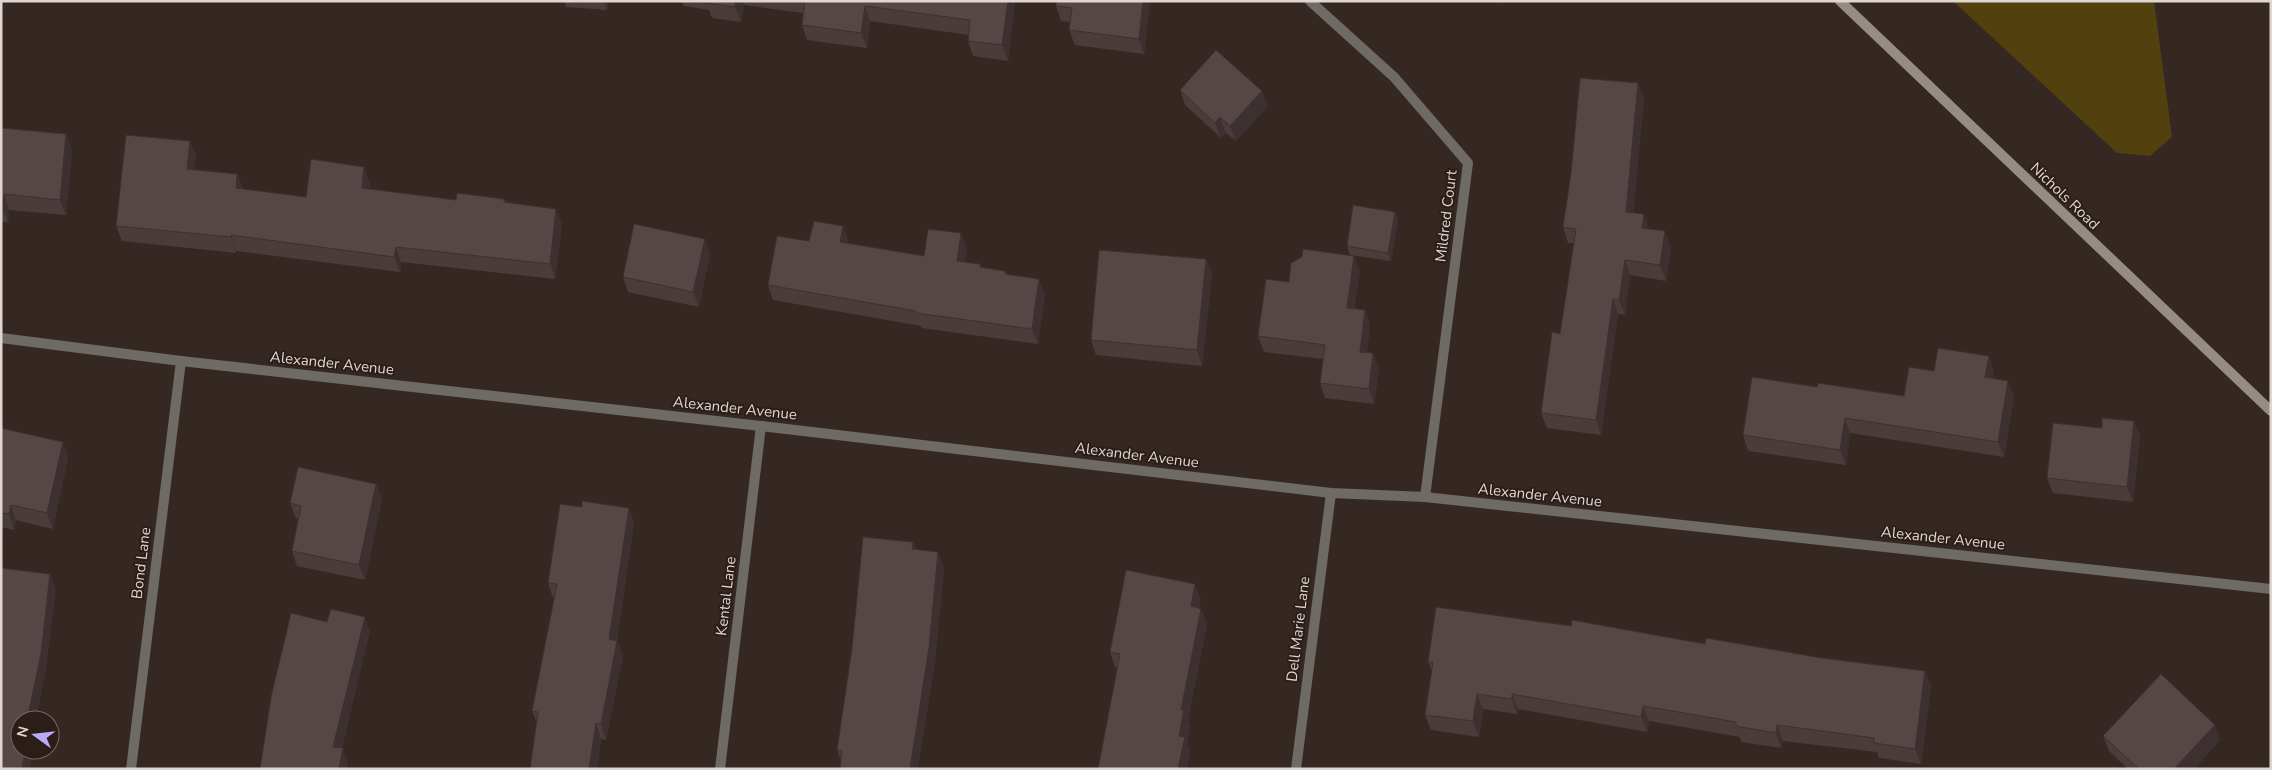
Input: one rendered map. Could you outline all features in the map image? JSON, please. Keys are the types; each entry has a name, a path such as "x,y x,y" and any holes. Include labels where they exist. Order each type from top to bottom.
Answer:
{"street":[{"name":"Mildred Court","path":"1310,1 1394,77 1468,163 1425,497"},
{"name":"Nichols Road","path":"1840,1 2271,411"},
{"name":"Alexander Avenue","path":"1,338 181,362 761,426 1331,493 1425,497 2271,589"},
{"name":"Bond Lane","path":"130,769 181,362"},
{"name":"Kental Lane","path":"720,769 761,426"},
{"name":"Dell Marie Lane","path":"1296,769 1331,493"}],"shaded area":[{"path":"1953,1 2154,1 2172,137 2150,156 2117,153"}],"building":[{"path":"707,1 736,1 735,7 706,3"},
{"path":"805,1 1008,1 1002,45 968,41 970,20 865,6 861,33 802,25"},
{"path":"1056,1 1143,1 1139,39 1069,30 1072,8 1056,6"},
{"path":"1216,50 1262,91 1230,126 1220,117 1215,123 1180,90"},
{"path":"1580,78 1638,83 1626,212 1644,214 1642,228 1665,231 1660,265 1625,260 1619,300 1613,299 1596,420 1541,413 1552,332 1560,334 1576,229 1563,227 1571,173"},
{"path":"1,128 66,134 60,200 4,194 1,207"},
{"path":"126,135 190,141 187,169 237,174 236,188 306,197 311,159 364,167 362,188 456,200 457,193 504,199 504,202 556,209 550,264 396,247 394,257 231,235 231,237 116,226"},
{"path":"1353,205 1395,212 1388,253 1347,246"},
{"path":"814,221 843,226 840,242 924,256 928,229 961,233 957,261 980,264 980,267 1005,271 1005,274 1039,279 1032,329 916,313 916,311 768,285 777,236 809,241"},
{"path":"634,224 705,239 693,292 623,277"},
{"path":"1303,249 1354,256 1347,308 1365,310 1360,352 1373,353 1369,389 1320,383 1325,345 1258,336 1266,279 1289,282 1291,263 1302,257"},
{"path":"1099,250 1206,259 1197,350 1091,340"},
{"path":"1938,348 1989,356 1985,377 2008,381 1998,442 1845,418 1840,450 1743,435 1752,377 1817,387 1818,383 1904,396 1909,367 1934,371"},
{"path":"2102,418 2134,421 2127,487 2047,478 2053,423 2102,428"},
{"path":"1,428 63,442 47,513 11,505 9,514 1,513"},
{"path":"298,467 376,484 359,565 292,551 301,506 290,503"},
{"path":"582,501 629,508 609,639 617,641 601,724 596,723 589,769 530,769 538,712 532,711 557,584 548,583 560,504 582,507"},
{"path":"863,537 913,542 912,549 938,552 929,648 910,769 840,769 842,751 837,750 852,648"},
{"path":"1,568 50,574 41,654 29,710 10,710 10,760 23,760 22,769 1,769"},
{"path":"1126,570 1195,584 1191,606 1201,609 1181,710 1184,710 1179,736 1185,737 1178,769 1098,769 1120,654 1110,652"},
{"path":"1436,607 1571,626 1572,620 1705,644 1706,638 1822,658 1925,671 1915,749 1874,743 1874,738 1777,725 1776,733 1736,726 1736,722 1643,706 1641,717 1512,694 1512,699 1477,694 1473,721 1425,715 1433,662 1428,662"},
{"path":"331,609 365,617 333,747 343,748 339,769 260,769 271,697 291,613 327,622"},
{"path":"2161,674 2215,725 2174,769 2139,769 2103,736"}]}
